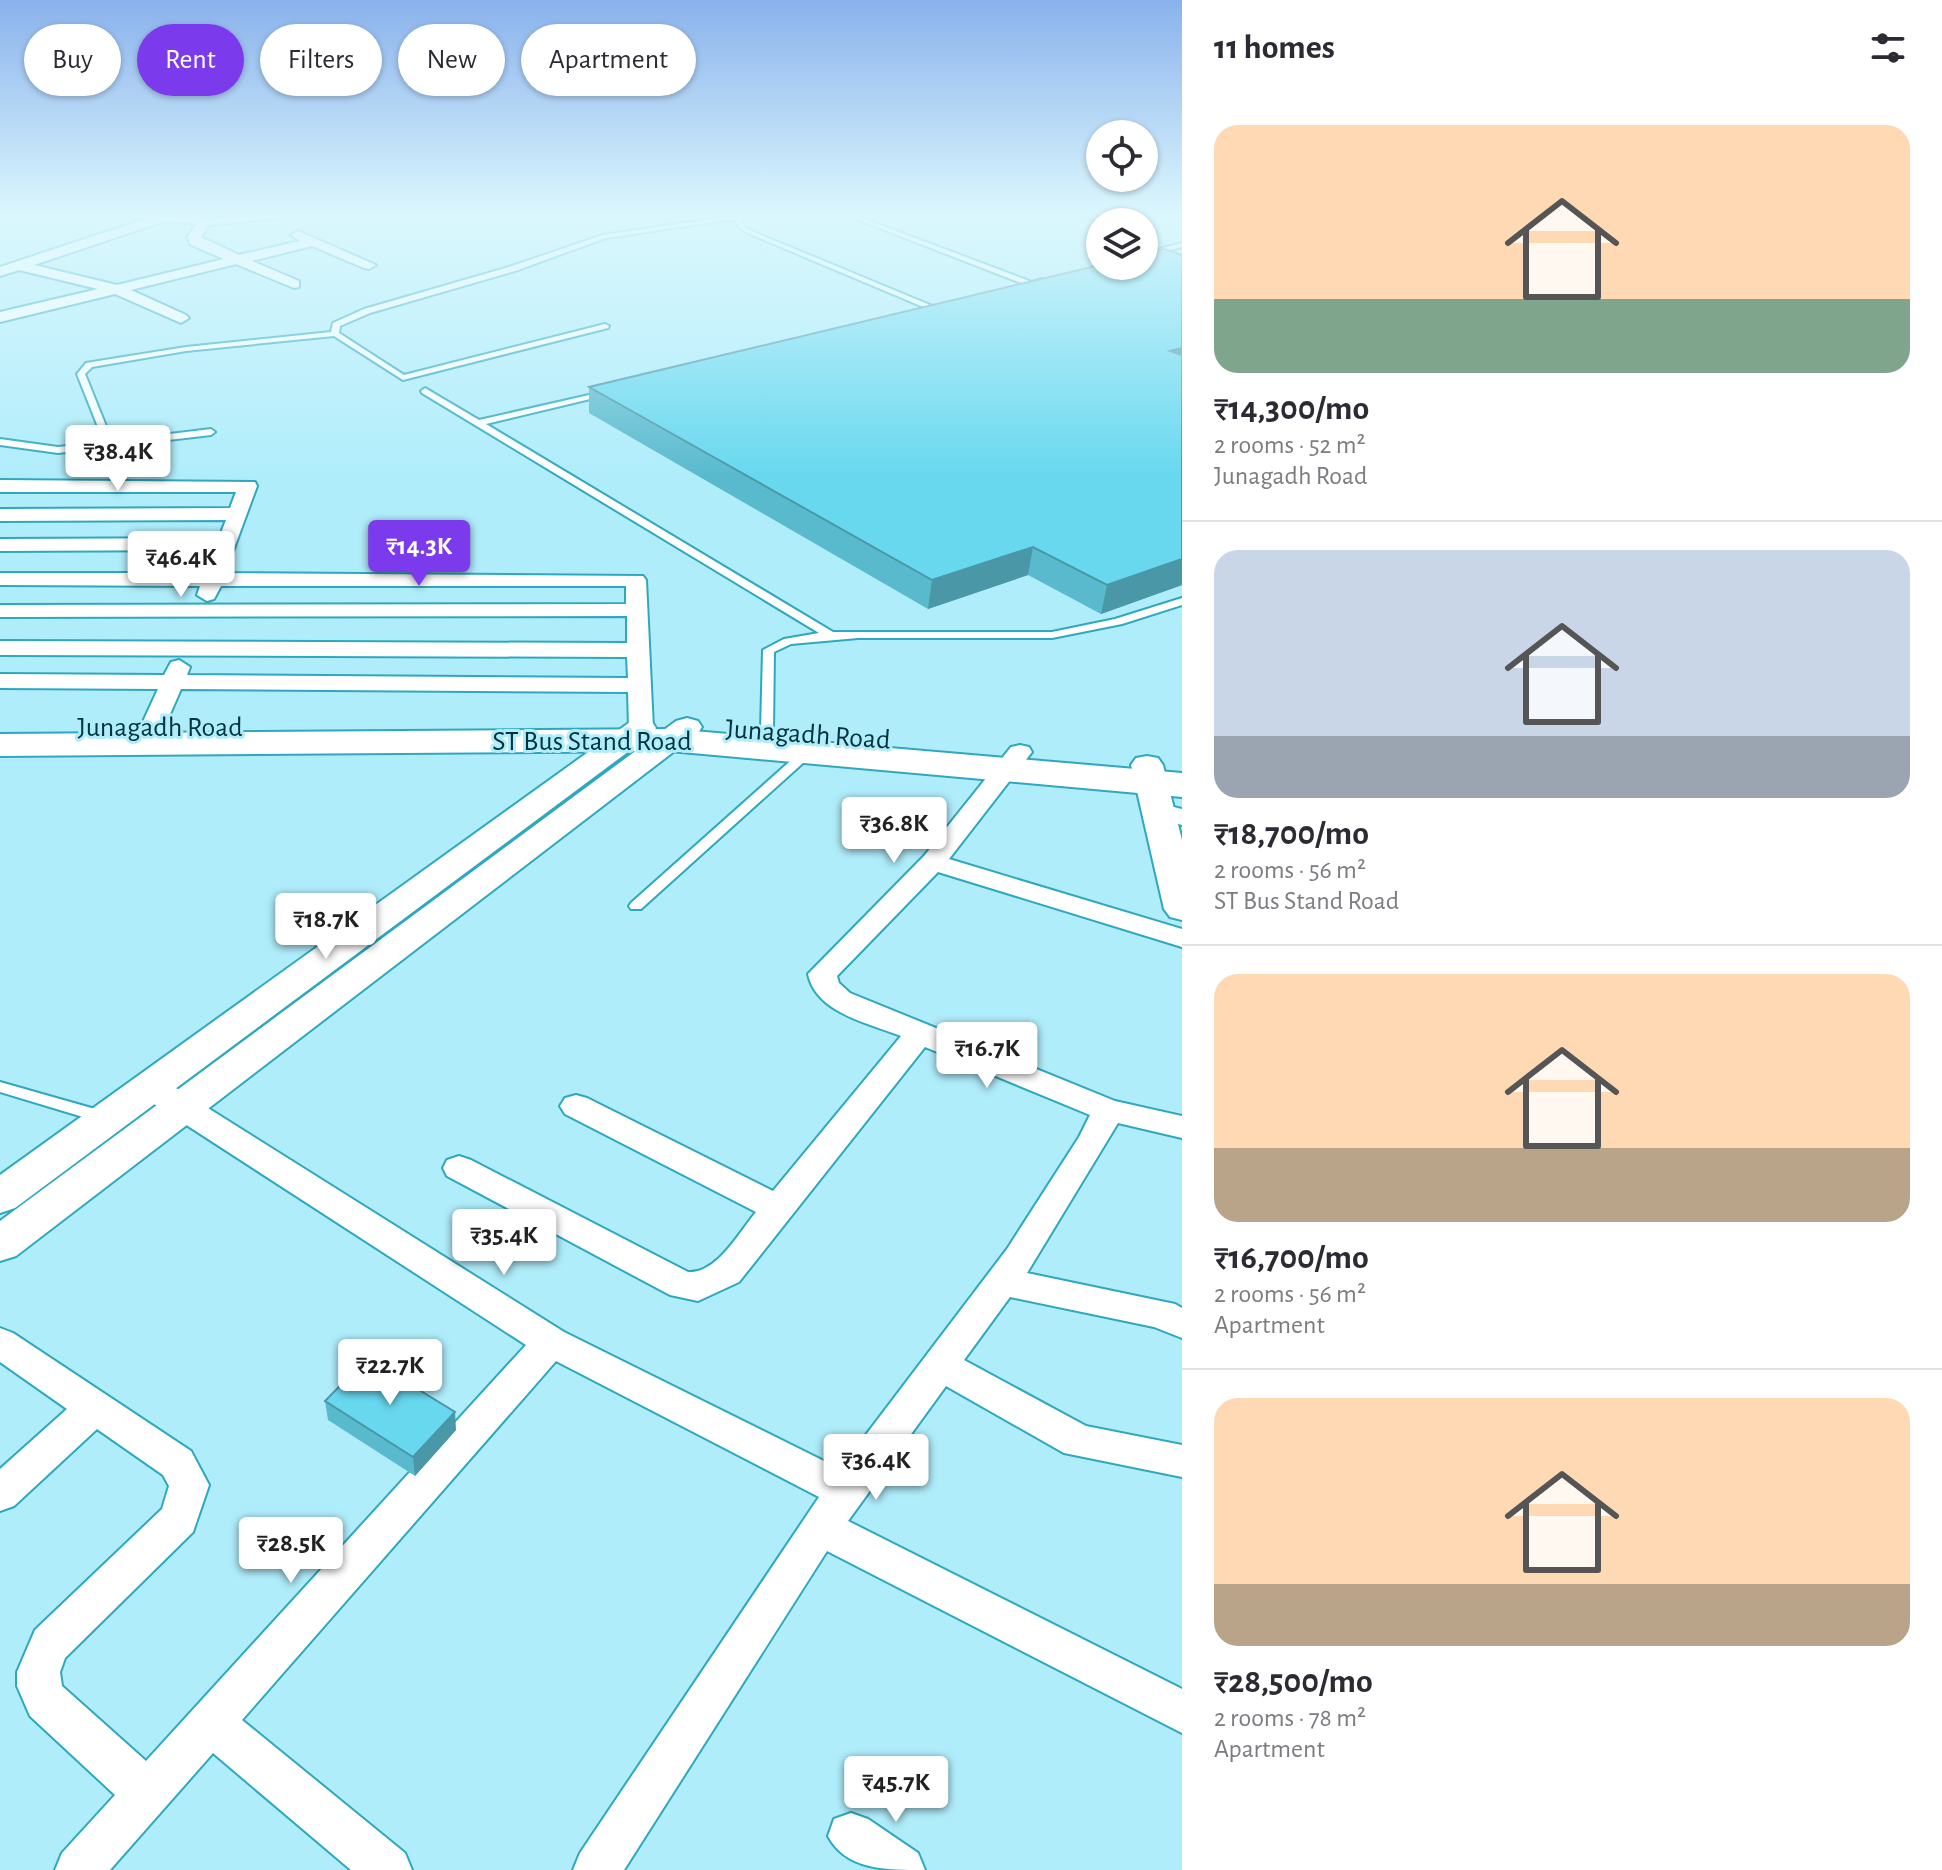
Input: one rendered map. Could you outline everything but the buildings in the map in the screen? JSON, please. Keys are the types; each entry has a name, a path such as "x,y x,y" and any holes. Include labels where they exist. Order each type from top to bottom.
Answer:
{"main road":[{"name":"Junagadh Road","path":"0,729 655,734 767,730 1013,761"},
{"name":"ST Bus Stand Road","path":"0,745 655,734 810,750 1013,761 1167,788"}],"street":[{"path":"0,317 70,300"},
{"path":"142,300 181,318"},
{"path":"0,486 248,486 175,680 152,728"},
{"path":"0,515 236,514"},
{"path":"0,545 225,544"},
{"path":"0,579 636,580 637,685 655,734"},
{"path":"0,611 637,610"},
{"path":"0,648 637,650"},
{"path":"0,681 637,685"},
{"path":"0,1197 150,1087 655,734"},
{"path":"0,1244 184,1107 655,734"},
{"path":"1013,761 933,862 822,974 825,987 840,1000 1108,1110 1182,1127"},
{"path":"1167,788 1180,895"},
{"path":"933,862 1182,938"},
{"path":"459,1168 682,1285 698,1287 727,1272 920,1033"},
{"path":"150,1087 551,1342 845,1491"},
{"path":"576,1106 778,1208"},
{"path":"597,1870 820,1527 1002,1282 1094,1140 1108,1110"},
{"path":"1002,1282 1162,1314 1182,1324"},
{"path":"79,1870 551,1342"},
{"path":"0,1343 177,1463 189,1485 179,1519 50,1644 37,1668 37,1688 46,1701 148,1794"},
{"path":"941,1365 1078,1441 1180,1461"},
{"path":"0,1494 95,1407"},
{"path":"820,1527 1182,1712"},
{"path":"212,1724 388,1870"},
{"path":"851,1836 901,1870"}],"lane":[{"path":"335,334 336,325 367,311 404,300"},
{"path":"914,300 955,317"},
{"path":"927,316 942,312"},
{"path":"109,444 81,374 89,365 186,349 335,334 403,378 605,326"},
{"path":"478,423 617,390"},
{"path":"425,391 832,636"},
{"path":"0,442 45,450 211,432"},
{"path":"767,730 769,650 786,640 832,636 1049,635 1120,624 1182,601"},
{"path":"636,906 810,750"},
{"path":"0,1087 108,1118"}]}
